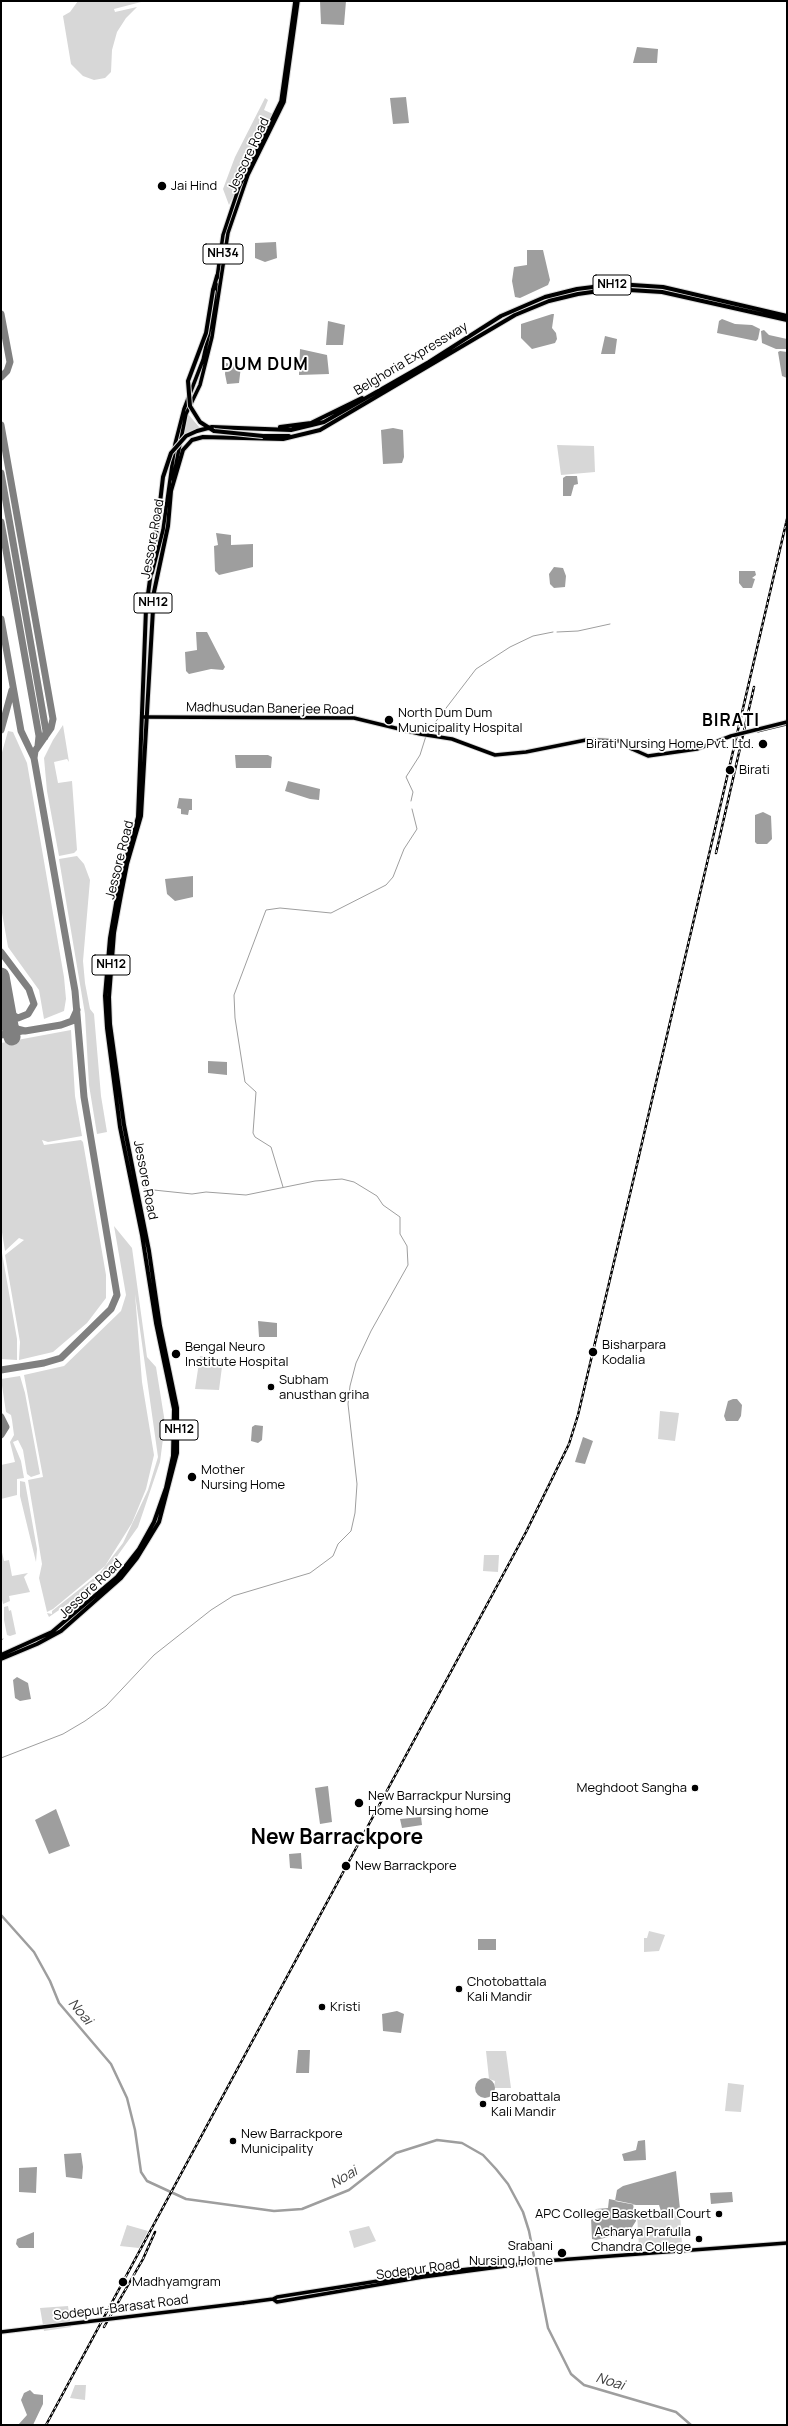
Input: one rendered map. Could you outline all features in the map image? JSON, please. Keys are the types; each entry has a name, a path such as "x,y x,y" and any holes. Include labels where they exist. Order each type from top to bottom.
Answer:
{"highway":[{"path":"217,276 213,290 206,333 188,385 190,406 200,422 214,431 263,436 300,436"},
{"name":"Belghoria Expressway","path":"171,491 183,450 192,440 207,437 271,440 300,436 320,430 491,322 545,297 589,287 630,284 663,287 787,320"},
{"name":"Belghoria Expressway","path":"761,312 787,316"},
{"name":"Belghoria Expressway","path":"152,573 158,520 168,459 175,447 192,432 217,426 295,429 324,422 442,354"},
{"path":"237,425 286,427 311,423 377,392"},
{"name":"Jessore Road","path":"1,1659 37,1644 60,1631 122,1578 137,1558 158,1522 177,1453 177,1408 160,1326 148,1244 124,1125 110,1011 114,933 127,864 141,816 144,717 154,592 168,526 171,491"},
{"name":"NH12","path":"1,1655 52,1632 117,1577 138,1549 154,1522 173,1456 174,1409 156,1323 142,1235 120,1127 106,1013 106,980 112,924 123,862 138,817 144,717 146,609 152,573"}],"main road":[{"name":"Jessore Road","path":"152,573 163,530 175,444 184,409 204,354 212,318 224,229 238,187 281,101 295,1"},
{"name":"Jessore Road","path":"171,491 186,414 200,385 212,337 228,233 248,175 276,119 286,94 298,1"},
{"name":"Madhusudan Banerjee Road","path":"144,717 354,718 424,735 452,739 498,755 526,752 581,740 610,740 626,744 632,749 648,756 697,749 735,735 787,722"},
{"path":"787,722 758,731 762,727 787,722"},
{"name":"Sodepur Road","path":"243,2303 273,2299 284,2301 490,2268 540,2262 787,2243"},
{"name":"Sodepur-Barasat Road","path":"1,2332 243,2303"}],"shaded area":[{"path":"78,1 145,1 114,9 115,12 137,7 126,18 117,32 112,50 111,72 105,78 94,80 83,76 71,64 63,16 70,12"},
{"path":"320,1 346,1 344,25 321,24"},
{"path":"637,47 658,49 657,63 633,63"},
{"path":"406,97 409,123 393,124 390,98"},
{"path":"265,98 268,100 264,110 273,114 229,205 223,189 235,157"},
{"path":"276,242 277,258 265,262 255,258 255,243"},
{"path":"527,250 543,250 550,280 548,285 520,298 515,297 512,281 514,267 527,265"},
{"path":"554,314 552,328 556,333 557,339 555,343 532,349 521,338 521,324"},
{"path":"722,319 735,324 752,325 760,329 758,339 756,341 717,333 719,321"},
{"path":"328,321 345,325 343,345 326,345"},
{"path":"764,330 769,335 787,339 787,349 776,349 762,343 761,331"},
{"path":"605,336 617,339 615,354 601,354"},
{"path":"300,349 327,355 329,374 299,375"},
{"path":"778,352 787,352 787,378 782,376"},
{"path":"226,363 241,366 239,383 227,384 225,374"},
{"path":"188,414 200,428 182,436"},
{"path":"393,428 403,430 404,457 402,463 383,464 381,430"},
{"path":"557,445 594,446 595,472 561,475"},
{"path":"566,476 577,476 578,484 574,485 571,496 563,496 563,478"},
{"path":"216,533 231,535 231,545 253,544 253,567 219,575 215,571 214,546 218,545"},
{"path":"554,567 563,568 566,576 565,587 554,588 550,584 549,574"},
{"path":"739,571 755,571 756,575 752,578 755,579 752,588 743,588 739,583"},
{"path":"196,632 207,632 225,667 223,670 211,669 189,674 186,671 185,652 197,650"},
{"path":"63,725 69,762 67,759 54,762 58,783 72,781 77,850 74,853 59,856 47,791 44,758"},
{"path":"8,731 13,732 27,763 64,977 66,999 64,1011 44,1019 39,990 8,947 1,907 1,756"},
{"path":"235,755 268,755 272,757 271,768 236,768"},
{"path":"288,781 320,789 319,800 310,799 285,791"},
{"path":"179,798 192,799 192,810 189,810 188,815 181,814 181,809 177,808"},
{"path":"763,812 771,816 772,839 767,844 757,844 755,842 755,815"},
{"path":"77,856 84,864 90,880 83,961 90,1009 94,1014 101,1096 107,1132 97,1134 89,1085 85,1014 59,859"},
{"path":"193,876 193,897 175,901 167,894 165,879"},
{"path":"71,1030 75,1096 82,1136 48,1142 42,1140 44,1145 81,1140 83,1142 106,1275 106,1298 87,1323 53,1352 19,1360 20,1342 5,1255 24,1240 19,1238 5,1251 1,1226 1,1043"},
{"path":"208,1061 227,1062 227,1075 208,1073"},
{"path":"114,1226 132,1248 147,1357 156,1367 165,1423 160,1462 138,1527 108,1569 72,1601 49,1617 47,1613 52,1614 52,1611 99,1574 123,1543 148,1490 158,1457 135,1294 142,1382 154,1455 146,1489 132,1523 105,1566 53,1609 47,1612 39,1578 42,1564 28,1480 43,1477 24,1375 64,1366 121,1311 126,1295"},
{"path":"1,1247 17,1339 17,1360 1,1359"},
{"path":"258,1321 277,1323 277,1337 259,1337"},
{"path":"200,1356 223,1359 219,1390 195,1389"},
{"path":"20,1376 25,1393 40,1474 31,1477 27,1474 23,1450 18,1440 13,1442 21,1461 24,1478 17,1479 17,1495 1,1499 1,1465 15,1462 10,1442 14,1435 12,1420 11,1415 6,1412 1,1379"},
{"path":"737,1399 742,1405 741,1416 738,1421 726,1421 724,1416 728,1401"},
{"path":"660,1411 679,1413 675,1441 658,1439"},
{"path":"255,1425 263,1426 262,1440 258,1443 251,1441 252,1427"},
{"path":"583,1437 593,1441 585,1464 575,1462"},
{"path":"20,1481 25,1482 37,1549 36,1562 20,1496"},
{"path":"1,1548 4,1561 9,1560 12,1576 28,1573 24,1577 30,1592 9,1596 10,1601 3,1604 1,1595"},
{"path":"484,1555 499,1555 498,1572 483,1571"},
{"path":"8,1606 9,1611 11,1610 16,1634 10,1636 7,1635 4,1620 4,1607"},
{"path":"17,1677 28,1683 31,1699 20,1701 15,1698 13,1680"},
{"path":"328,1786 332,1822 320,1824 315,1788"},
{"path":"56,1809 70,1846 49,1854 35,1820"},
{"path":"421,1817 422,1825 402,1828 400,1819"},
{"path":"301,1853 302,1869 290,1868 289,1854"},
{"path":"649,1931 665,1935 659,1951 644,1952 644,1938 647,1938"},
{"path":"478,1939 496,1939 496,1950 478,1950"},
{"path":"397,2011 404,2014 401,2033 383,2031 382,2014"},
{"path":"298,2050 310,2050 309,2073 296,2073"},
{"path":"486,2051 506,2051 511,2088 494,2088 495,2081 489,2079"},
{"path":"481,2078 489,2078 495,2084 495,2092 489,2098 481,2098 475,2092 475,2084"},
{"path":"728,2083 744,2085 741,2112 725,2111"},
{"path":"645,2140 646,2160 624,2161 622,2154 636,2150 638,2141"},
{"path":"81,2153 83,2167 82,2179 66,2177 64,2154"},
{"path":"37,2167 36,2193 19,2192 19,2168"},
{"path":"676,2171 680,2209 661,2211 659,2205 636,2205 615,2201 617,2190 623,2186"},
{"path":"732,2192 733,2202 711,2204 710,2193"},
{"path":"609,2199 633,2204 636,2221 629,2232 596,2240 592,2239 591,2218 596,2209 608,2208"},
{"path":"680,2211 682,2244 639,2247 637,2214"},
{"path":"127,2225 148,2231 139,2248 120,2246"},
{"path":"369,2226 376,2241 354,2248 349,2231"},
{"path":"34,2232 34,2248 19,2248 16,2244 17,2239"},
{"path":"68,2306 71,2327 44,2331 40,2308"},
{"path":"75,2385 86,2385 85,2400 70,2398"},
{"path":"30,2390 34,2394 43,2395 43,2404 33,2425 18,2425 27,2415 21,2400 24,2393"}],"waterway":[{"path":"557,632 578,631 610,624"},
{"path":"427,733 476,669 510,647 533,636 553,632"},
{"path":"411,801 413,792 406,777 420,755 426,736"},
{"path":"283,1187 271,1147 255,1137 253,1133 256,1092 245,1082 235,1018 234,995 266,910 280,908 331,913 386,885 393,877 404,849 417,829 412,809"},
{"path":"1,1758 63,1734 85,1721 106,1706 154,1655 211,1610 233,1596 310,1573 333,1556 338,1544 351,1531 355,1513 357,1484 348,1404 350,1386 356,1363 371,1331 408,1265 407,1246 400,1234 400,1217 383,1205 377,1196 354,1182 342,1179 315,1181 246,1195 206,1192 192,1194 144,1189"},
{"name":"Noai","path":"1,1915 34,1952 50,1981 59,2003 111,2064 127,2098 135,2130 141,2172 147,2181 186,2199 274,2211 302,2209 349,2190 396,2153 437,2140 462,2143 483,2155 496,2169 508,2184 523,2212 529,2231 548,2328 571,2374 584,2385 676,2412 691,2425"}],"taxiway":[{"path":"1,314 10,362 7,371 1,377"},
{"path":"1,425 53,719 51,728 35,751 34,758"},
{"path":"1,473 46,731 45,737"},
{"path":"1,522 39,736 38,746"},
{"path":"1,619 21,731 34,758 75,991 84,1097 117,1295 111,1309 61,1358 44,1363 1,1370"},
{"path":"1,730 12,690"},
{"path":"1,952 29,989 34,1004 28,1014 18,1018 9,1013 6,1005"},
{"path":"1,1027 6,1010"},
{"path":"7,1011 11,1023 17,1029 25,1031 61,1025 72,1021 77,1010"},
{"path":"1,1035 22,1031"},
{"path":"1,1417 6,1427 1,1435"}],"runway":[{"path":"1,976 12,1037"}],"railway":[{"path":"46,2425 526,1532 569,1444 578,1415 787,519"},
{"path":"716,853 754,687"},
{"path":"104,2327 143,2259 155,2232"}],"place":[{"name":"Jai Hind","path":"162,186"},
{"name":"North Dum Dum Municipality Hospital","path":"389,720"},
{"name":"Birati Nursing Home Pvt. Ltd.","path":"763,744"},
{"name":"Birati","path":"730,770"},
{"name":"Bisharpara Kodalia","path":"593,1352"},
{"name":"Bengal Neuro Institute Hospital","path":"176,1354"},
{"name":"Subham anusthan griha","path":"271,1387"},
{"name":"Mother Nursing Home","path":"192,1477"},
{"name":"Meghdoot Sangha","path":"695,1788"},
{"name":"New Barrackpur Nursing Home Nursing home","path":"359,1803"},
{"name":"New Barrackpore","path":"346,1866"},
{"name":"Chotobattala Kali Mandir","path":"459,1989"},
{"name":"Kristi","path":"322,2007"},
{"name":"Barobattala Kali Mandir","path":"483,2104"},
{"name":"New Barrackpore Municipality","path":"233,2141"},
{"name":"APC College Basketball Court","path":"719,2214"},
{"name":"Acharya Prafulla Chandra College","path":"699,2239"},
{"name":"Srabani Nursing Home","path":"562,2253"},
{"name":"Madhyamgram","path":"123,2282"}],"district":[{"name":"DUM DUM","path":"265,365"},
{"name":"BIRATI","path":"731,721"},
{"name":"New Barrackpore","path":"337,1838"}]}
